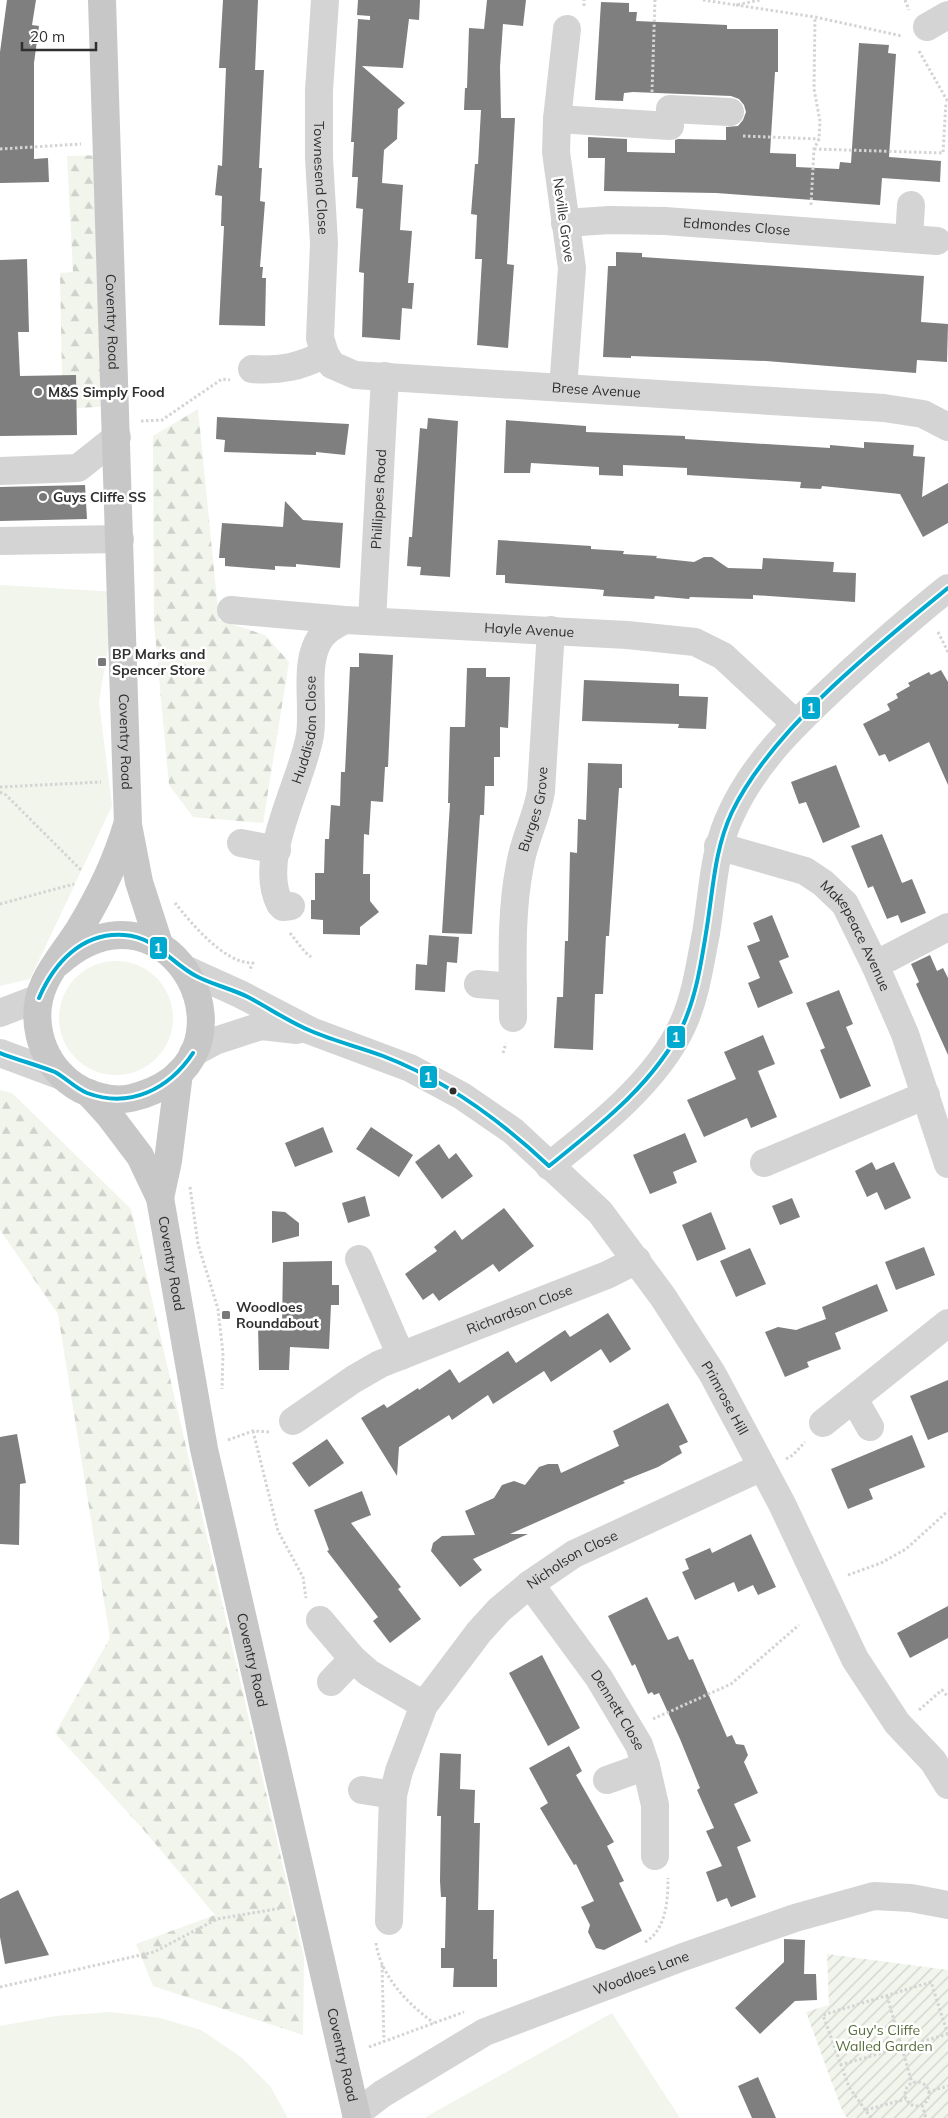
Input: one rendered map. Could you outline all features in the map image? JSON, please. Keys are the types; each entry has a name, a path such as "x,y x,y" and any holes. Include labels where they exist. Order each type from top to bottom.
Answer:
{"main road":[{"name":"Coventry Road","path":"102,0 128,825 139,882 160,946"},
{"name":"Coventry Road","path":"128,825 104,886 45,981 39,998 37,1026 45,1053 62,1076 89,1093 114,1121 140,1156 160,1198 204,1449 268,1724 306,1902 357,2116"},
{"name":"Coventry Road","path":"58,962 85,943 104,937 123,935 143,939 160,946 175,957 186,970 196,990 201,1011 200,1033 186,1063 160,1198"},
{"name":"Coventry Road","path":"89,1093 108,1098 137,1096 164,1086 186,1063"}],"street":[{"name":"Townesend Close","path":"325,0 318,125 324,252 320,338 325,354"},
{"name":"Neville Grove","path":"559,43 556,152 572,268 563,388"},
{"path":"557,119 670,126 670,109 729,112"},
{"path":"909,239 911,205"},
{"name":"Edmondes Close","path":"565,223 610,220 665,221 936,241"},
{"path":"252,369 287,370 306,364 325,354"},
{"name":"Brese Avenue","path":"325,354 332,365 348,373 884,408 923,414 948,428"},
{"name":"Phillippes Road","path":"372,622 385,376"},
{"path":"0,471 78,468 117,437"},
{"path":"0,541 120,539"},
{"path":"549,1166 637,1088 658,1066 682,1025 698,976 718,846 731,813 745,786 768,754 796,724 875,650 948,588"},
{"name":"Hayle Avenue","path":"231,610 372,622 551,630 695,642 712,649 735,666 796,724"},
{"name":"Huddisdon Close","path":"292,906 283,907 280,904 272,880 276,850 309,736 312,660 316,644 326,630 345,620"},
{"name":"Burges Grove","path":"513,1018 515,893 520,861 538,809 541,791 551,630"},
{"path":"241,843 276,850"},
{"name":"Makepeace Avenue","path":"718,846 805,871 823,883 845,904 875,965 905,1034 948,1164"},
{"path":"875,965 948,927"},
{"name":"Primrose Hill","path":"186,970 240,994 311,1031 382,1056 445,1086 502,1122 600,1212 637,1260 770,1465 786,1513 855,1660 897,1723 933,1761 948,1785"},
{"path":"478,984 513,987"},
{"path":"0,1013 39,998"},
{"name":"Primrose Hill","path":"186,1063 215,1041 261,1026 311,1031"},
{"path":"0,1053 62,1076"},
{"path":"764,1163 926,1095"},
{"path":"359,1259 401,1356"},
{"name":"Richardson Close","path":"293,1421 354,1379 380,1364 607,1275 637,1260"},
{"path":"823,1423 948,1323"},
{"path":"854,1398 870,1427"},
{"name":"Nicholson Close","path":"388,1921 393,1795 408,1742 424,1705 479,1632 499,1610 530,1584 553,1567 597,1541 770,1465"},
{"name":"Dennett Close","path":"530,1584 598,1678 639,1745 655,1805 656,1856"},
{"path":"320,1620 353,1659 369,1673 424,1705"},
{"path":"331,1682 353,1659"},
{"path":"607,1780 646,1766"},
{"path":"362,1790 393,1795"},
{"name":"Woodloes Lane","path":"357,2116 390,2090 485,2032 516,2018 693,1954 795,1918 874,1896 911,1898 948,1905"}],"path":[{"path":"584,0 584,6"},
{"path":"650,125 655,0"},
{"path":"703,0 815,18 926,31 947,102 942,154 814,149"},
{"path":"736,5 760,0"},
{"path":"810,212 814,149 820,139 820,121 814,89 815,18"},
{"path":"729,112 727,135 820,139"},
{"path":"0,149 107,142"},
{"path":"141,421 162,420 222,379 250,382 252,369"},
{"path":"938,632 948,652"},
{"path":"0,787 94,784 109,780"},
{"path":"0,792 6,795 69,856 83,873"},
{"path":"0,904 79,883"},
{"path":"172,899 227,955 244,964 253,963 247,975"},
{"path":"190,1182 198,1244 218,1310 223,1353 222,1399"},
{"path":"224,1433 225,1441 253,1431 289,1434 293,1421"},
{"path":"770,1465 793,1455 823,1423"},
{"path":"253,1431 278,1531 302,1577 306,1591 307,1624 318,1617 320,1620"},
{"path":"848,1575 882,1563 906,1548 948,1511"},
{"path":"630,1730 731,1684 799,1625"},
{"path":"914,1714 942,1690 948,1697"},
{"path":"638,1945 652,1938 660,1927 665,1910 668,1886 668,1861 656,1860 656,1856"},
{"path":"0,1987 154,1952 218,1919 306,1902"},
{"path":"388,1921 388,1930 374,1931 377,1950 382,1962 396,1988 421,2013 435,2023"},
{"path":"382,1962 384,2042"},
{"path":"840,2064 948,2035 931,1982 823,2015 840,2064 849,2087 871,2118"},
{"path":"887,1996 912,2083"},
{"path":"370,2047 472,2009"},
{"path":"912,2083 924,2084 928,2092 927,2100 922,2105 911,2104 906,2099 906,2088 912,2083"},
{"path":"928,2092 948,2086"},
{"path":"866,2110 906,2099"},
{"path":"922,2105 926,2118"}],"green space":[{"path":"107,155 116,406 76,408 62,376 60,273 73,272 67,156"},
{"path":"198,409 219,620 265,635 289,662 263,823 193,817 169,785 154,623 153,436"},
{"path":"0,585 117,592 99,702 112,806 30,979 0,986"},
{"path":"116,961 138,966 156,978 168,996 173,1018 168,1040 156,1058 138,1070 116,1075 94,1070 76,1058 64,1040 59,1018 64,996 76,978 94,966"},
{"path":"0,1090 12,1093 131,1209 304,1957 303,2035 153,1986 136,1944 215,1915 142,1828 55,1733 110,1638 58,1314 0,1230"},
{"name":"Guy's Cliffe Walled Garden","path":"827,1954 948,1970 948,2118 847,2118 842,2110 806,2012 829,2005"},
{"path":"111,2012 160,2018 201,2030 241,2057 270,2086 288,2118 0,2118 0,2026 56,2016"},
{"path":"612,2013 680,2118 424,2118"}],"building":[{"path":"7,0 36,0 32,25 39,26 34,63 34,159 48,158 49,182 0,183 0,52"},
{"path":"223,0 258,0 255,70 264,70 259,168 262,168 260,201 265,202 260,267 263,267 262,278 266,278 265,326 219,325 224,226 221,226 222,196 215,195 218,165 222,166 226,68 219,68"},
{"path":"358,0 420,0 419,20 409,19 403,68 362,66 405,103 398,109 397,139 384,150 382,183 403,185 400,230 412,231 408,283 414,283 412,309 402,308 400,340 362,337 364,273 359,272 363,209 356,208 358,177 352,177 354,142 351,142 358,19 370,20 370,16 357,15"},
{"path":"487,0 526,0 523,26 503,24 500,67 501,118 515,118 507,264 514,265 508,348 477,345 482,259 475,259 477,215 471,214 475,164 478,164 481,110 464,110 465,88 467,88 469,28 484,29"},
{"path":"601,2 629,3 629,12 637,12 636,21 727,25 727,29 778,29 778,72 775,72 770,153 796,154 796,167 839,169 840,162 851,163 859,43 889,45 888,53 896,54 889,157 941,161 940,182 882,178 880,205 716,193 604,191 605,158 588,158 588,137 627,139 627,152 675,153 675,140 678,139 726,140 726,127 738,126 746,112 744,105 739,99 731,96 633,92 624,93 623,101 595,100"},
{"path":"616,252 642,253 642,257 924,276 921,322 948,324 947,362 917,360 916,373 766,361 631,356 631,358 603,357 608,266 616,266"},
{"name":"M&S Simply Food","path":"27,259 29,332 18,332 20,376 76,375 77,435 0,436 0,260"},
{"path":"217,417 349,424 345,455 316,452 316,455 224,452 225,440 216,439"},
{"path":"428,418 458,421 450,577 420,575 421,567 407,566 409,537 412,537 420,428 427,429"},
{"path":"506,420 586,426 586,432 685,436 685,439 830,448 830,445 864,448 864,442 914,445 913,456 925,457 922,497 948,483 948,523 923,537 900,494 822,486 821,489 800,488 801,482 687,475 687,468 623,465 623,476 599,475 599,467 531,463 530,473 504,473"},
{"path":"85,485 87,519 0,521 0,487"},
{"path":"285,501 303,520 343,523 340,568 296,564 296,567 275,566 275,570 225,566 225,558 219,558 222,523 283,527"},
{"path":"498,540 591,546 591,549 624,551 623,554 657,556 656,558 694,562 704,557 712,557 728,568 762,569 763,558 834,562 833,572 856,573 855,602 753,595 753,599 690,597 689,599 655,596 654,599 603,596 604,590 505,583 505,575 496,575"},
{"path":"359,653 393,655 388,767 385,767 383,802 371,801 369,835 364,834 363,874 370,874 370,901 379,912 360,927 360,935 323,934 323,920 311,919 311,900 315,900 315,873 324,873 325,839 329,839 331,805 340,806 341,772 345,772 350,667 359,667"},
{"path":"467,668 486,668 486,677 510,677 508,728 500,727 500,757 494,757 494,786 485,786 484,815 480,815 472,934 442,933 450,803 448,803 450,727 465,727"},
{"path":"941,670 948,682 948,785 929,742 889,762 885,754 879,756 863,724 890,710 887,704 898,698 896,694 910,686 908,683 929,672 931,675"},
{"path":"584,680 679,684 679,696 708,697 706,729 678,728 679,724 582,721"},
{"path":"588,763 622,764 622,788 619,788 609,936 606,936 603,994 595,994 593,1050 554,1048 557,997 563,997 565,941 568,941 570,852 577,853 578,819 586,820"},
{"path":"836,765 860,827 823,843 806,802 799,804 791,782"},
{"path":"882,834 902,883 912,879 926,913 901,923 898,915 887,919 873,886 868,888 851,846"},
{"path":"772,915 789,957 779,961 793,993 758,1008 748,983 760,978 747,946 760,941 753,923"},
{"path":"429,935 459,937 457,963 447,962 445,992 415,990 416,964 427,965"},
{"path":"930,955 937,971 943,968 948,978 948,1055 916,984 919,982 911,964"},
{"path":"839,990 853,1024 846,1027 871,1086 840,1099 820,1050 825,1048 806,1003"},
{"path":"763,1035 775,1064 758,1071 777,1117 751,1128 747,1118 704,1137 687,1100 736,1079 724,1052"},
{"path":"323,1127 333,1152 295,1167 285,1143"},
{"path":"371,1127 413,1155 399,1177 356,1149"},
{"path":"685,1133 697,1162 673,1172 677,1183 650,1194 633,1155"},
{"path":"439,1144 449,1159 456,1153 473,1176 442,1199 415,1162"},
{"path":"872,1162 876,1170 894,1162 911,1198 885,1210 877,1192 867,1197 855,1171"},
{"path":"365,1196 370,1216 348,1223 342,1203"},
{"path":"792,1198 800,1217 780,1225 772,1206"},
{"path":"504,1208 534,1246 499,1272 493,1264 439,1301 433,1293 423,1300 405,1274 437,1251 434,1247 455,1230 462,1240"},
{"path":"272,1211 285,1212 299,1223 299,1236 272,1243"},
{"path":"711,1212 726,1249 697,1261 682,1225"},
{"path":"924,1247 935,1275 896,1290 885,1262"},
{"path":"750,1248 766,1284 736,1297 720,1261"},
{"path":"332,1261 332,1285 339,1285 339,1305 331,1305 329,1349 290,1347 289,1370 259,1370 258,1325 282,1326 283,1262"},
{"path":"877,1284 888,1311 835,1333 841,1349 807,1362 809,1367 785,1377 765,1332 778,1327 796,1330 826,1319 822,1307"},
{"path":"608,1313 631,1349 610,1363 601,1349 551,1382 544,1371 493,1404 488,1395 452,1420 449,1415 399,1447 397,1476 361,1418 384,1404 387,1408 418,1388 419,1390 450,1369 459,1383 508,1351 516,1363 565,1330 570,1337"},
{"path":"948,1380 948,1432 928,1440 910,1396"},
{"path":"668,1403 688,1442 679,1446 682,1453 658,1467 623,1481 625,1483 510,1534 528,1534 473,1559 482,1570 460,1587 431,1551 433,1543 442,1536 475,1535 465,1511 494,1498 502,1485 514,1481 525,1485 539,1467 548,1464 558,1464 561,1473 619,1446 613,1431"},
{"path":"17,1434 26,1483 20,1484 19,1545 0,1544 0,1437"},
{"path":"912,1435 925,1467 869,1489 873,1499 848,1509 831,1469"},
{"path":"327,1439 344,1463 309,1487 292,1463"},
{"path":"362,1491 371,1515 351,1523 401,1587 398,1589 421,1619 390,1643 373,1621 378,1617 327,1551 329,1550 314,1510"},
{"path":"751,1534 776,1587 758,1595 753,1585 738,1592 734,1582 695,1600 682,1572 689,1569 685,1559 710,1548 712,1553"},
{"path":"647,1597 668,1640 678,1636 689,1660 693,1659 727,1737 732,1735 736,1744 744,1745 748,1755 744,1762 758,1793 734,1804 751,1841 737,1847 756,1897 731,1907 727,1898 717,1902 706,1872 722,1866 706,1831 714,1828 697,1790 700,1788 680,1739 659,1693 654,1695 652,1692 648,1694 635,1664 632,1666 608,1616"},
{"path":"948,1606 948,1638 910,1658 897,1633"},
{"path":"542,1655 580,1728 548,1746 509,1673"},
{"path":"569,1746 582,1771 576,1775 614,1842 607,1846 624,1881 619,1883 642,1931 604,1950 596,1948 588,1932 590,1925 581,1907 594,1901 576,1864 574,1865 540,1808 548,1803 529,1768"},
{"path":"440,1753 461,1754 460,1789 475,1790 474,1823 480,1823 478,1910 494,1910 493,1959 497,1959 497,1987 453,1987 454,1968 441,1968 441,1948 445,1948 446,1897 441,1897 441,1816 437,1816"},
{"path":"18,1890 49,1955 5,1964 0,1937 0,1899"},
{"path":"784,1939 805,1940 804,1974 816,1974 817,2000 795,2001 760,2034 735,2008 784,1962"},
{"path":"758,2077 776,2118 752,2118 738,2086"}],"transit line":[{"name":"1","path":"549,1166 624,1103 657,1066 683,1025 695,991 700,968 721,841 732,812 750,781 773,750 828,691 859,662 948,588"},
{"name":"1","path":"39,998 45,985 61,962 83,944 109,935 136,937 155,946 188,972 198,977 248,997 303,1027 383,1056 429,1077 492,1117 549,1166"},
{"name":"1","path":"0,1053 55,1072 87,1093 118,1099 133,1097 160,1086 172,1077 193,1053"}],"place":[{"name":"M&S Simply Food","path":"38,392"},
{"name":"Guys Cliffe SS","path":"43,497"},
{"name":"BP Marks and Spencer Store","path":"102,662"},
{"name":"Woodloes Roundabout","path":"226,1315"}]}
